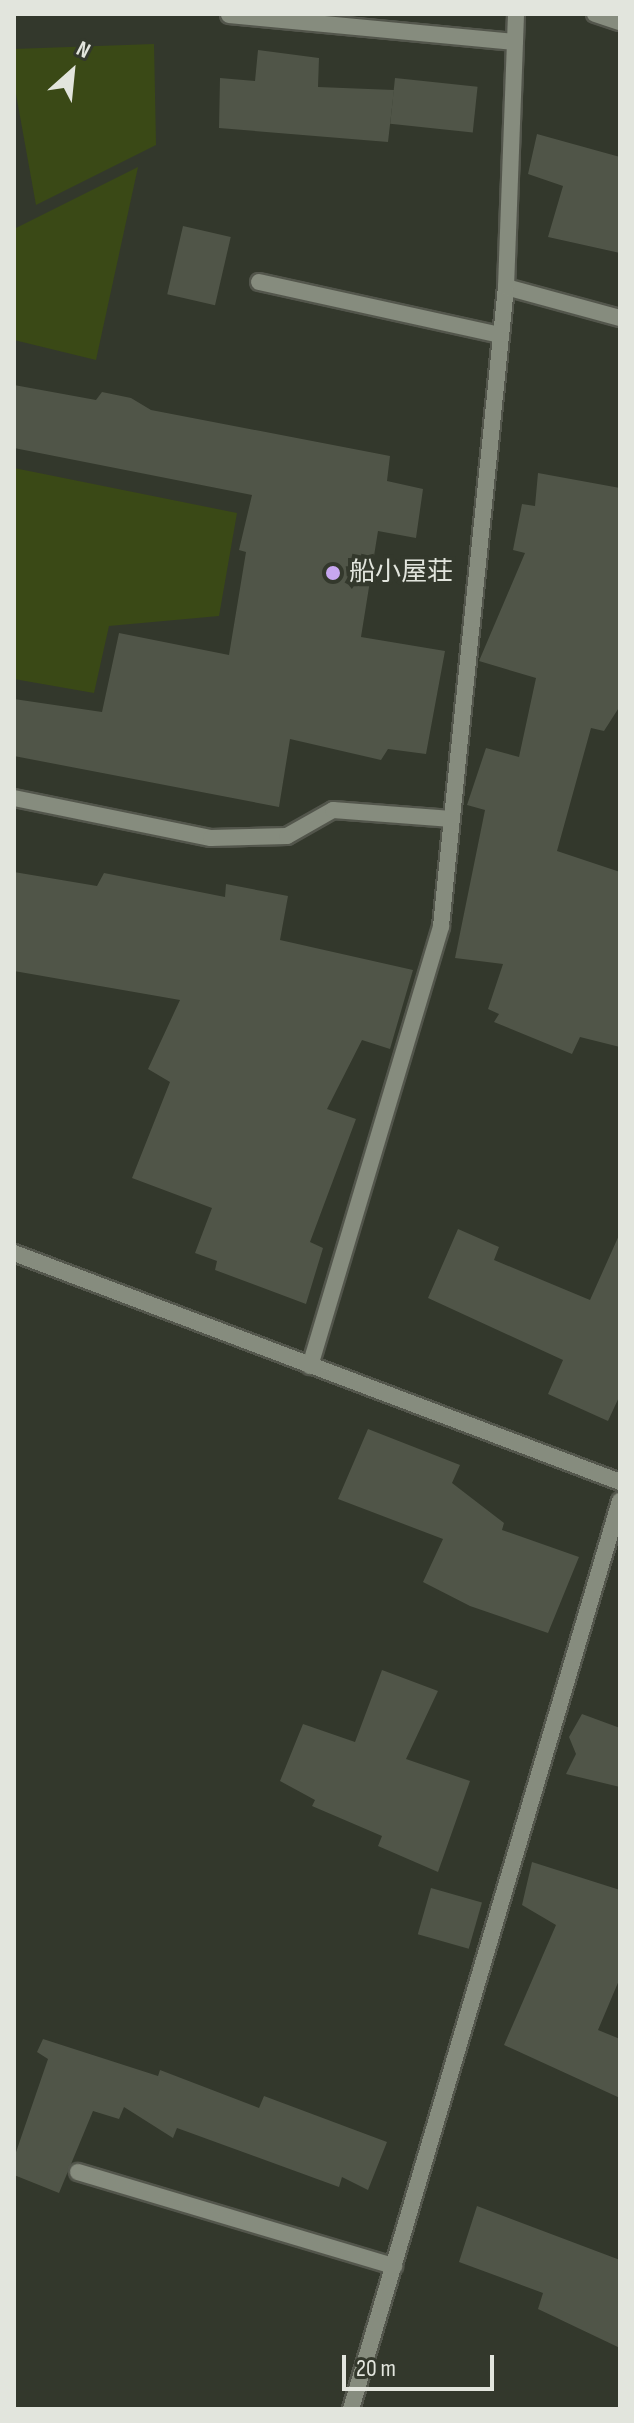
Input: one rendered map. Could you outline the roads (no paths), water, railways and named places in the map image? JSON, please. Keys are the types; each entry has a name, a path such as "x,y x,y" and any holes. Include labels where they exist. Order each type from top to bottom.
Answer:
{"street":[{"path":"310,1366 441,926 506,287 516,14"},
{"path":"595,14 620,22"},
{"path":"229,15 515,42"},
{"path":"259,282 501,335"},
{"path":"506,287 620,318"},
{"path":"14,798 211,838 287,836 333,810 452,819"},
{"path":"14,1253 620,1482"},
{"path":"351,2409 620,1501"},
{"path":"78,2172 394,2266"}],"place":[{"name":"船小屋荘","path":"333,573"}]}
